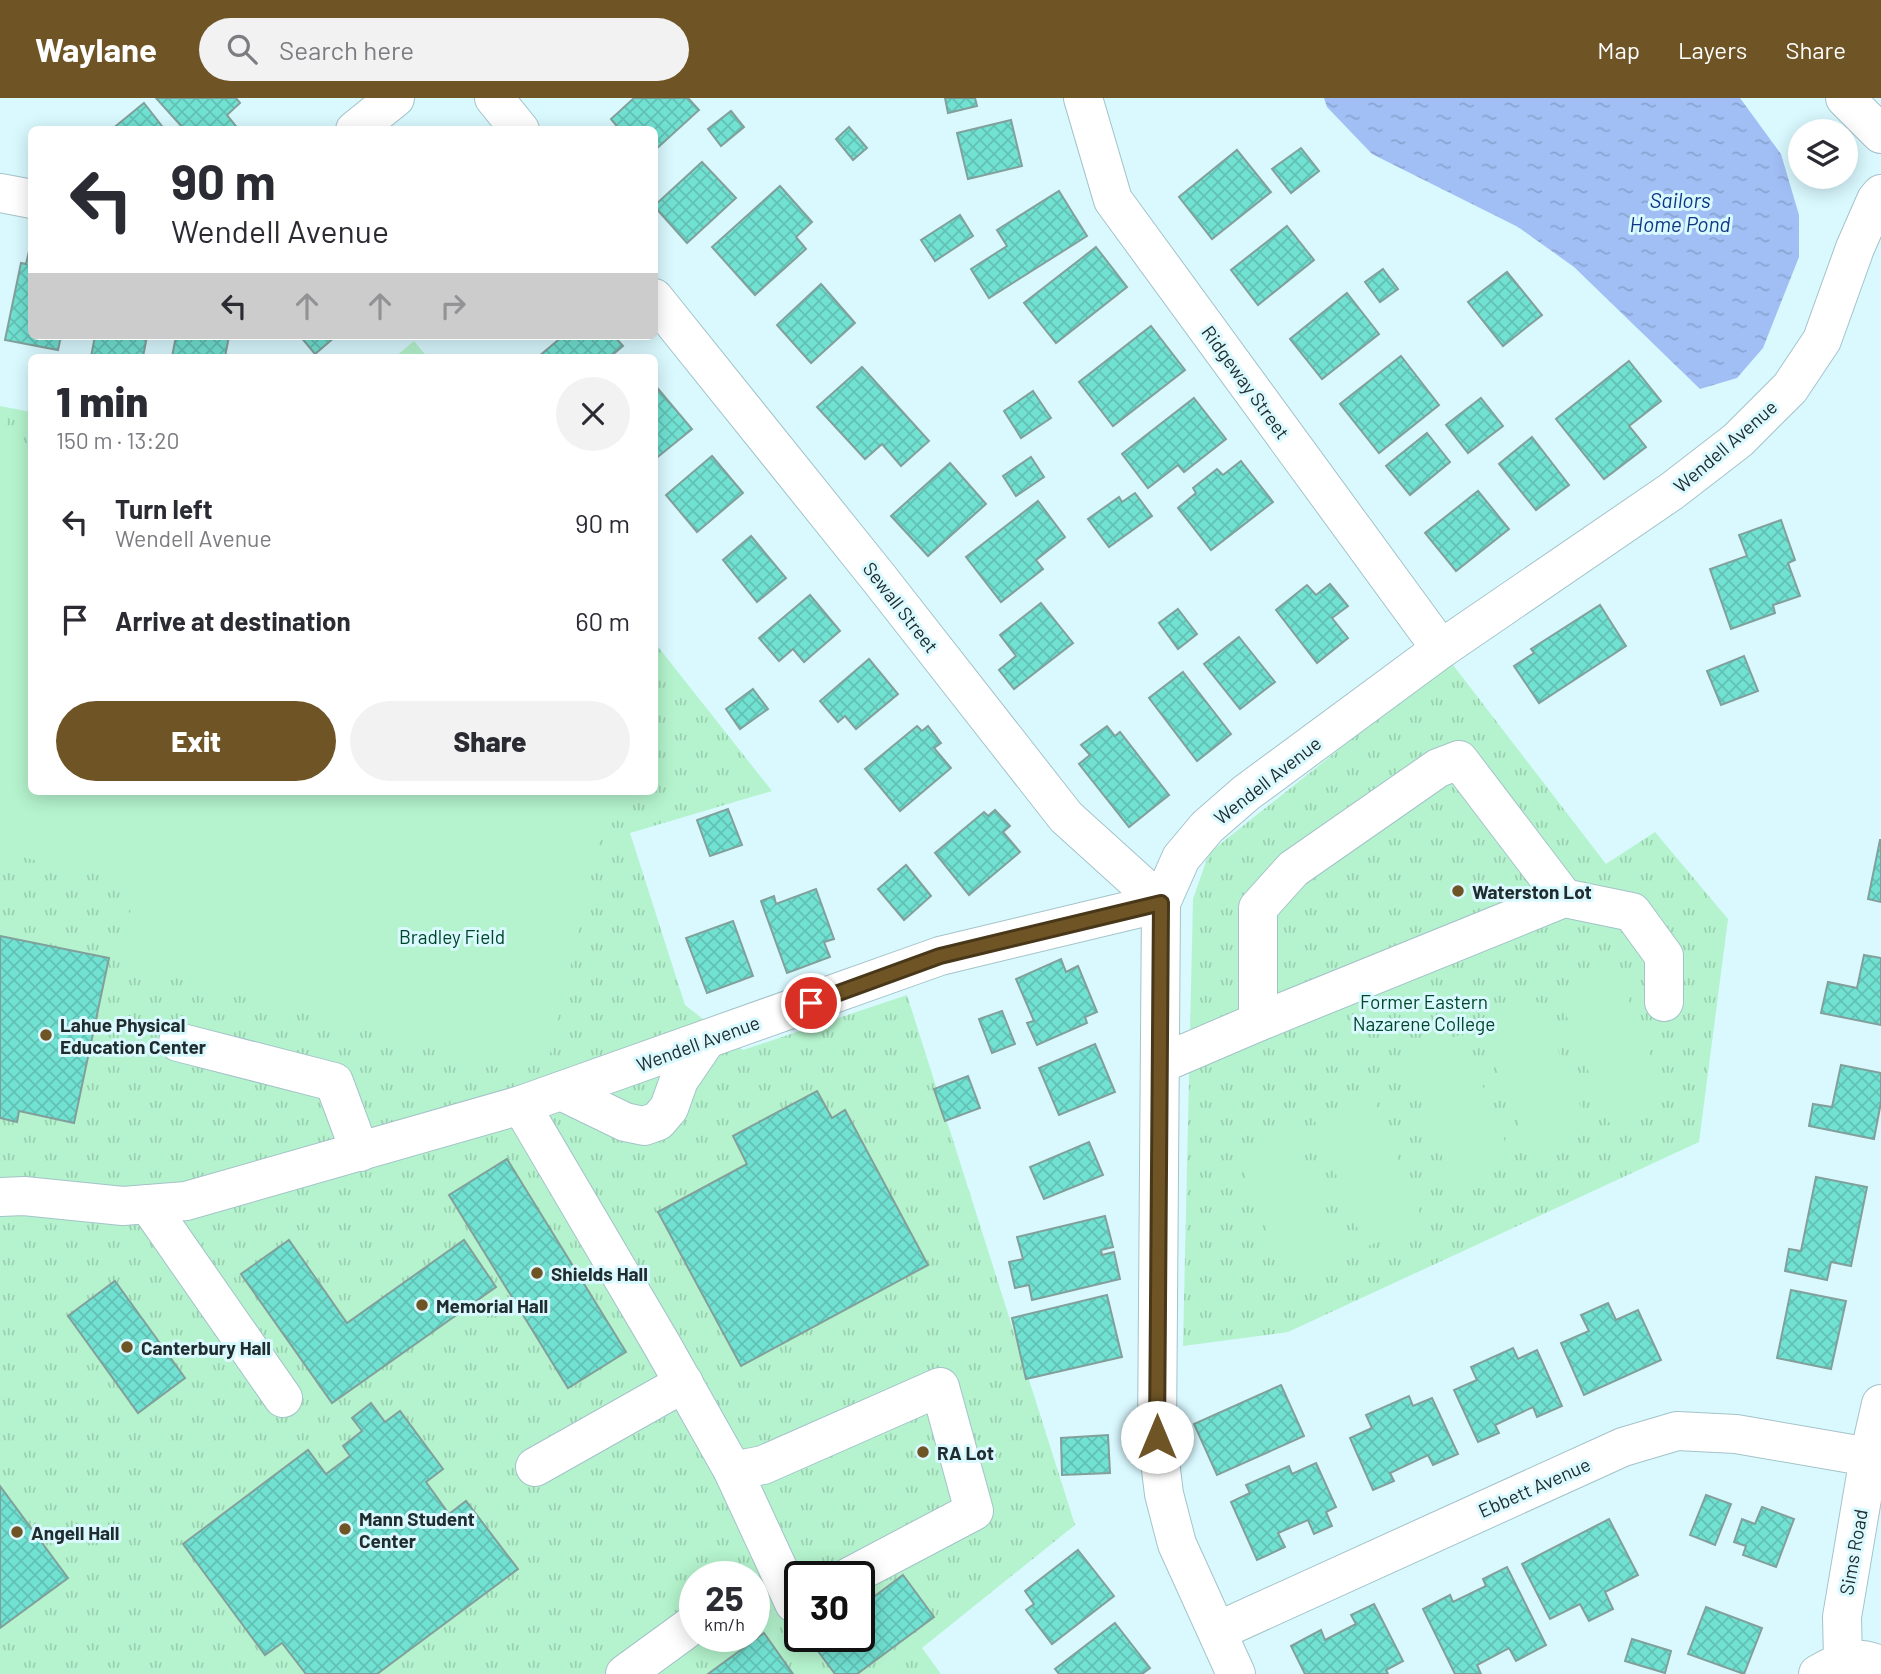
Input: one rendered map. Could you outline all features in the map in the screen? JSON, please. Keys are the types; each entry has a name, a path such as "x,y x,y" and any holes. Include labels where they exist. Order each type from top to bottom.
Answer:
{"street":[{"path":"360,126 395,98"},
{"path":"494,98 517,126"},
{"name":"Ridgeway Street","path":"1083,98 1113,200 1441,649"},
{"path":"1845,98 1881,134"},
{"path":"0,193 28,198"},
{"name":"Wendell Avenue","path":"0,1197 24,1196 124,1206 186,1201 521,1105 940,956 1161,903 1181,858 1207,827 1246,793 1441,649 1672,491 1738,440 1790,388 1822,340 1855,247 1881,194"},
{"name":"Sewall Street","path":"658,303 1066,817 1161,903"},
{"path":"1258,1023 1258,908 1293,869 1438,768 1459,760 1564,898"},
{"path":"1160,1064 1564,898 1632,912 1664,956 1664,1002"},
{"path":"1161,903 1157,1437 1164,1494 1177,1544 1236,1674"},
{"path":"561,1091 625,1122 644,1126 658,1121 669,1108 678,1080 707,1040"},
{"path":"178,1042 334,1082 360,1152"},
{"path":"521,1105 733,1471 762,1561"},
{"path":"148,1204 283,1398"},
{"path":"535,1467 684,1383"},
{"path":"733,1471 763,1465 940,1387 974,1511 875,1563"},
{"name":"Sims Road","path":"1881,1404 1869,1457 1842,1617 1830,1667 1872,1661 1881,1666"},
{"name":"Ebbett Avenue","path":"1217,1631 1623,1447 1677,1431 1736,1434 1869,1457"},
{"path":"770,1577 784,1592"},
{"path":"625,1674 679,1635"}],"green space":[{"path":"414,341 425,354 399,354"},
{"path":"0,406 28,411 28,795 658,795 658,647 772,791 630,833 685,1005 743,1050 907,995 1075,1525 922,1648 941,1674 0,1674"},
{"name":"Bradley Field","path":"0,417 7,418 3,439 28,445 28,795 610,795 550,1054 507,1070 118,962 137,884 0,852"},
{"name":"Former Eastern Nazarene College","path":"1450,661 1606,864 1655,832 1728,919 1699,1142 1288,1332 1183,1346 1193,899 1209,853"},
{"path":"1617,971 1668,1099 1609,1123 1558,994"},
{"path":"1539,1002 1590,1131 1531,1154 1480,1026"},
{"path":"1462,1034 1513,1162 1454,1186 1403,1057"},
{"path":"1373,1096 1424,1224 1365,1247 1314,1119"},
{"path":"1293,1127 1344,1255 1285,1278 1235,1150"}],"water":[{"name":"Sailors Home Pond","path":"1324,98 1740,98 1781,154 1788,178 1788,189 1791,189 1799,215 1799,257 1763,348 1737,378 1700,389 1574,267 1518,227 1372,154 1327,107"}],"building":[{"path":"156,98 236,98 240,103 227,115 236,126 181,126"},
{"path":"634,98 688,98 699,110 658,147 658,126 617,126 611,119"},
{"path":"945,98 975,98 977,106 948,113"},
{"path":"144,103 162,126 116,126"},
{"path":"731,111 744,127 721,146 708,129"},
{"path":"1011,120 1022,166 968,179 957,133"},
{"path":"849,127 867,148 853,160 836,139"},
{"path":"1301,148 1319,171 1291,193 1272,169"},
{"path":"1237,150 1271,192 1212,239 1179,197"},
{"path":"702,162 736,198 687,243 658,210 658,202"},
{"path":"780,186 812,222 796,237 806,249 755,295 712,247"},
{"path":"1059,191 1087,236 989,298 971,269 1007,246 997,230"},
{"path":"960,215 973,236 935,261 921,240"},
{"path":"1287,226 1314,260 1258,305 1231,270"},
{"path":"1096,247 1127,287 1056,343 1024,303"},
{"path":"28,255 28,340 60,340 58,350 5,340 21,263 26,264"},
{"path":"1383,269 1398,289 1380,302 1365,282"},
{"path":"1507,272 1542,315 1503,346 1468,302"},
{"path":"821,284 855,323 811,363 777,325"},
{"path":"1347,293 1379,334 1322,379 1290,339"},
{"path":"1151,326 1185,370 1113,426 1079,382"},
{"path":"94,340 146,340 144,354 92,354"},
{"path":"175,340 228,340 226,354 173,354"},
{"path":"303,340 331,340 315,354"},
{"path":"558,340 618,340 623,346 614,354 542,354"},
{"path":"1401,356 1439,405 1379,453 1340,404"},
{"path":"1629,361 1661,401 1629,426 1646,447 1604,479 1556,419"},
{"path":"862,367 929,441 901,466 882,444 865,459 817,407"},
{"path":"658,389 692,429 658,457"},
{"path":"1033,391 1051,418 1021,438 1004,411"},
{"path":"1194,398 1226,439 1184,472 1178,465 1148,488 1122,454"},
{"path":"1481,398 1503,426 1468,453 1446,425"},
{"path":"1427,433 1450,462 1410,495 1386,466"},
{"path":"1532,437 1569,485 1536,510 1499,464"},
{"path":"712,456 743,493 697,532 666,495"},
{"path":"1031,457 1044,477 1016,496 1003,476"},
{"path":"1241,461 1273,502 1211,550 1178,508 1196,493 1193,488 1217,469 1223,475"},
{"path":"950,463 986,504 928,556 891,516"},
{"path":"1478,491 1509,529 1456,571 1425,533"},
{"path":"1135,493 1152,516 1109,547 1088,519 1119,497 1122,502"},
{"path":"1038,501 1065,537 1036,560 1043,569 1001,602 966,557"},
{"path":"1781,520 1795,560 1788,563 1800,596 1773,605 1775,613 1731,629 1710,569 1747,556 1739,535"},
{"path":"751,536 786,578 757,602 723,560"},
{"path":"1330,584 1348,606 1332,618 1348,638 1317,663 1276,610 1307,585 1316,595"},
{"path":"810,595 840,631 804,662 793,649 779,661 759,638"},
{"path":"1041,603 1073,643 1014,689 999,670 1016,656 1000,635"},
{"path":"1600,605 1626,646 1539,703 1514,666 1534,653 1531,649"},
{"path":"1178,609 1197,634 1178,649 1159,623"},
{"path":"1239,637 1275,682 1240,709 1204,664"},
{"path":"1744,656 1758,691 1721,705 1707,671"},
{"path":"869,659 898,694 856,729 845,716 838,722 820,701"},
{"path":"1183,672 1231,734 1197,761 1149,698"},
{"path":"753,689 768,709 740,729 726,709"},
{"path":"917,726 922,731 928,726 941,743 934,748 951,768 900,811 865,769"},
{"path":"1107,726 1115,736 1120,732 1169,795 1129,827 1079,764 1090,755 1081,745"},
{"path":"728,809 742,845 710,856 697,820"},
{"path":"995,810 1010,826 1003,832 1020,852 969,895 935,853 984,812 988,816"},
{"path":"1881,840 1881,902 1868,899"},
{"path":"906,865 931,896 904,920 878,889"},
{"path":"816,889 834,939 824,942 830,957 787,973 761,901 774,896 776,904"},
{"path":"733,921 753,976 707,993 686,938"},
{"name":"Lahue Physical Education Center","path":"0,936 109,958 74,1123 19,1111 17,1122 0,1118"},
{"path":"1864,955 1881,958 1881,1025 1821,1013 1828,982 1857,988"},
{"path":"1061,959 1066,972 1078,966 1097,1012 1085,1017 1087,1023 1037,1045 1027,1023 1034,1021 1016,979"},
{"path":"1002,1011 1015,1044 992,1053 979,1019"},
{"path":"1095,1044 1115,1092 1059,1115 1039,1068"},
{"path":"1841,1065 1881,1073 1881,1102 1874,1139 1809,1126 1813,1104 1832,1107"},
{"path":"968,1076 980,1108 945,1121 934,1089"},
{"path":"817,1091 832,1118 845,1110 928,1265 741,1366 658,1212 747,1164 733,1136"},
{"path":"1089,1142 1103,1175 1044,1199 1030,1167"},
{"name":"Shields Hall","path":"507,1159 626,1352 568,1388 449,1195"},
{"path":"1816,1177 1867,1187 1851,1266 1831,1262 1827,1280 1785,1271 1789,1249 1801,1251"},
{"path":"1105,1216 1113,1247 1101,1250 1102,1255 1114,1252 1120,1279 1032,1300 1029,1285 1015,1288 1009,1262 1023,1259 1017,1237"},
{"name":"Memorial Hall","path":"289,1240 347,1323 464,1240 496,1287 332,1403 241,1274"},
{"name":"Canterbury Hall","path":"115,1281 185,1378 138,1413 68,1316"},
{"path":"1791,1290 1846,1301 1831,1369 1777,1358"},
{"path":"1107,1295 1122,1357 1026,1379 1012,1318"},
{"path":"1608,1303 1616,1320 1638,1310 1661,1360 1584,1395 1561,1343 1589,1331 1581,1315"},
{"path":"1513,1348 1518,1359 1537,1350 1562,1406 1537,1417 1533,1407 1495,1425 1499,1433 1478,1442 1454,1390 1477,1380 1471,1367"},
{"path":"1281,1385 1304,1436 1217,1475 1194,1424"},
{"path":"1409,1396 1413,1406 1432,1398 1458,1454 1433,1465 1428,1455 1390,1473 1394,1481 1373,1490 1350,1438 1372,1428 1366,1415"},
{"name":"Mann Student Center","path":"371,1403 385,1422 400,1411 443,1469 426,1482 449,1514 466,1501 518,1569 377,1674 306,1674 282,1643 265,1655 183,1544 308,1450 326,1474 350,1456 343,1446 362,1431 352,1418"},
{"path":"1108,1435 1110,1473 1062,1475 1061,1438"},
{"path":"1316,1463 1336,1507 1326,1512 1332,1526 1314,1534 1308,1520 1278,1533 1285,1547 1257,1560 1231,1502 1250,1493 1246,1485 1289,1466 1292,1474"},
{"name":"Angell Hall","path":"0,1486 68,1578 0,1628"},
{"path":"1706,1495 1731,1504 1715,1545 1690,1535"},
{"path":"1762,1507 1794,1519 1776,1567 1743,1555 1746,1546 1734,1542 1742,1519 1755,1524"},
{"path":"1609,1519 1638,1575 1605,1592 1613,1609 1589,1621 1580,1604 1550,1619 1522,1564"},
{"path":"1078,1550 1114,1596 1052,1644 1026,1610 1034,1604 1025,1591"},
{"path":"1507,1567 1546,1645 1516,1661 1509,1648 1477,1665 1481,1674 1455,1674 1423,1609 1450,1595 1453,1602 1486,1586 1483,1579"},
{"path":"903,1575 934,1617 857,1674 835,1674 819,1652 875,1652 875,1596"},
{"path":"1374,1604 1403,1661 1386,1670 1388,1674 1305,1674 1291,1646 1321,1630 1325,1640 1356,1624 1351,1615"},
{"path":"1706,1607 1762,1628 1744,1674 1688,1654"},
{"path":"1115,1623 1150,1668 1142,1674 1059,1674 1055,1669"},
{"path":"1632,1639 1671,1651 1665,1673 1625,1661"},
{"path":"770,1641 793,1674 708,1674 738,1652 770,1652"}],"place":[{"name":"Waterston Lot","path":"1458,891"},
{"name":"Lahue Physical Education Center","path":"46,1035"},
{"name":"Shields Hall","path":"537,1273"},
{"name":"Memorial Hall","path":"422,1305"},
{"name":"Canterbury Hall","path":"127,1347"},
{"name":"RA Lot","path":"923,1452"},
{"name":"Mann Student Center","path":"345,1529"},
{"name":"Angell Hall","path":"17,1532"}],"route":[{"path":"811,1003 940,956 1161,903 1157,1437"}]}
